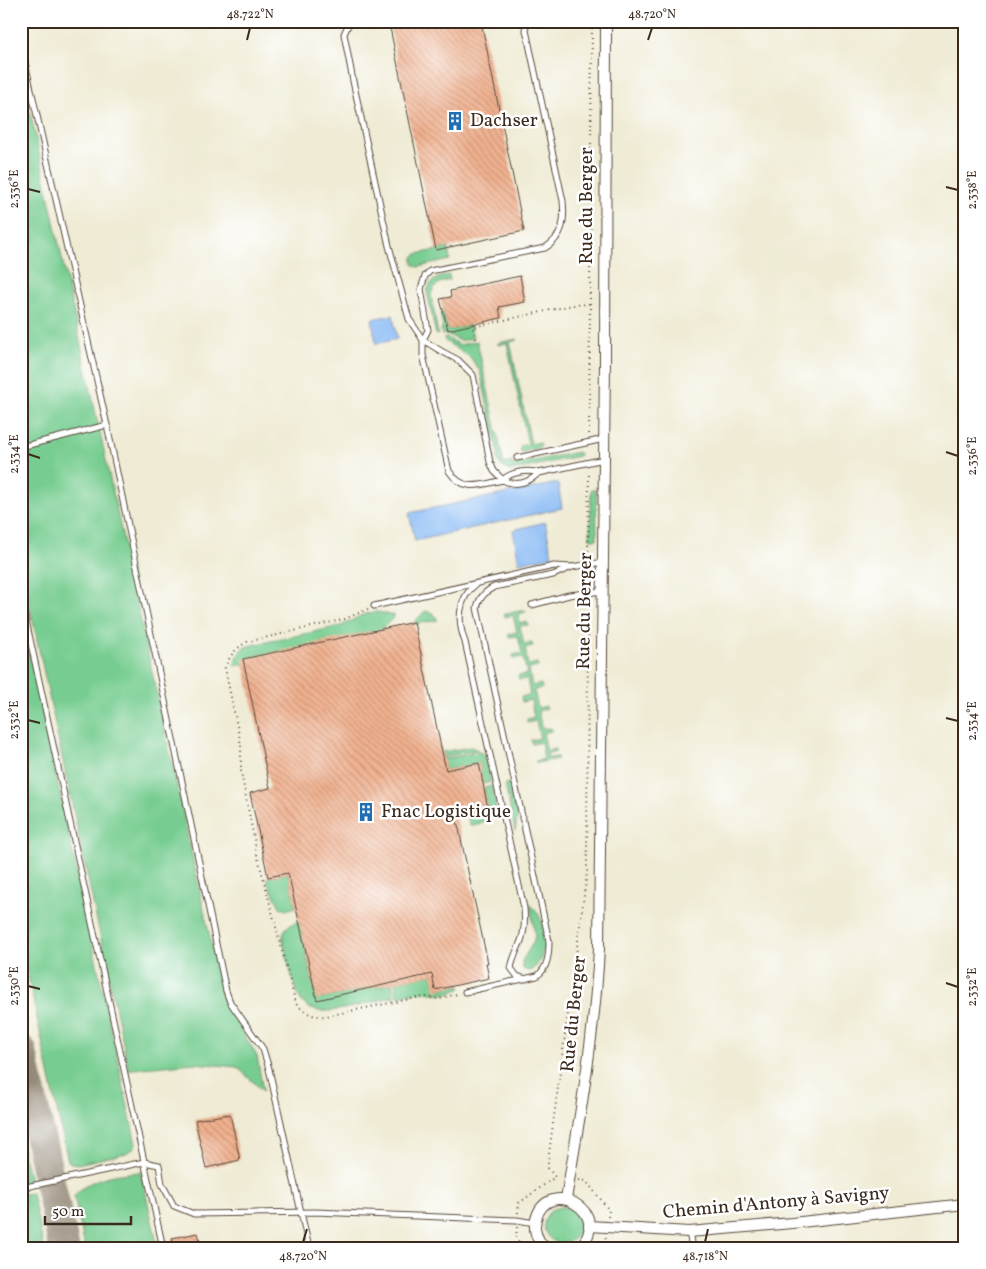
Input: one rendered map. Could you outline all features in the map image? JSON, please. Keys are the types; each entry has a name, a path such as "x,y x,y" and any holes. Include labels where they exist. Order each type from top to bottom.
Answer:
{"street":[{"name":"Rue du Berger","path":"566,1200 597,978 604,562 606,21"},
{"path":"545,1248 537,1237 535,1223 546,1204 559,1199 573,1201 584,1210 590,1226 587,1237 579,1248"},
{"name":"Chemin d'Antony à Savigny","path":"590,1226 689,1232 965,1204"}],"lane":[{"path":"352,21 349,23 344,34 389,246 409,320 423,340 458,360 473,375 490,462 494,471 502,480 511,484 530,481 539,473 604,459"},
{"path":"524,21 563,201 562,230 557,239 545,248 430,271 425,276 421,289 428,330 423,340 423,356 449,471 454,479 474,487 502,480 512,474 533,470 539,473"},
{"path":"21,45 107,425 226,991 230,1002 263,1049 309,1248"},
{"path":"21,447 107,425"},
{"path":"517,458 604,439"},
{"path":"465,992 537,976 544,969 549,952 549,941 477,608 479,601 484,594 494,587 553,574 588,563 604,562"},
{"path":"374,606 554,566 572,567"},
{"path":"476,584 466,593 460,607 462,633 524,908 523,935 512,960 511,968 517,976 529,979"},
{"path":"532,605 569,595 603,591"},
{"path":"21,598 163,1248"},
{"path":"21,1188 144,1162 159,1165 162,1184 174,1206 194,1214 301,1212 517,1220 535,1223"},
{"path":"689,1232 692,1248"}],"path":[{"path":"589,421 592,21"},
{"path":"476,339 473,327 573,305 590,304"},
{"path":"555,1177 548,1168 548,1161 587,873 589,490"},
{"path":"374,606 345,619 247,642 234,650 229,658 225,668 241,745 241,772 257,854 296,1004 306,1012 316,1017 326,1016 415,998 439,999 465,992"},
{"path":"523,1248 516,1238 518,1203 555,1177 586,1182 609,1210 604,1246 602,1248"}],"green space":[{"path":"21,70 224,1002 257,1056 263,1091 237,1067 194,1063 129,1071 21,565"},
{"path":"448,248 450,260 418,267 413,264 413,257 417,254"},
{"path":"449,275 450,280 438,284 431,295 438,334 436,335 427,292 435,280"},
{"path":"443,312 448,330 470,325 473,338 460,341 447,334 442,335 441,329 443,328 440,313"},
{"path":"446,337 459,345 477,341 504,464 512,462 513,465 578,452 579,456 511,471 502,466 497,457 499,457 480,371 470,357 445,341 444,338"},
{"path":"517,339 510,342 531,444 540,442 541,447 523,452 521,452 520,446 528,444 507,343 498,345 498,343"},
{"path":"591,490 596,490 597,539 590,539"},
{"path":"525,610 526,612 518,614 520,623 527,622 528,625 520,626 524,644 532,643 533,646 525,648 528,665 537,663 538,667 529,669 532,686 541,684 542,688 534,690 538,708 546,706 546,709 538,711 542,729 551,728 551,731 543,733 547,751 555,749 555,752 547,753 548,758 557,757 558,759 536,763 536,761 544,759 541,742 532,744 531,740 540,738 536,721 527,723 527,719 534,717 531,700 522,702 521,697 530,695 527,679 519,680 518,676 527,674 523,657 514,659 513,655 522,653 518,636 509,637 509,634 517,632 513,615 505,617 504,614"},
{"path":"425,611 433,613 438,620 414,624 414,622"},
{"path":"374,612 395,616 382,629 234,666 240,651 248,646 341,626 362,615"},
{"path":"21,615 136,1144 133,1149 126,1153 78,1164 68,1161 21,944"},
{"path":"471,747 478,750 443,757 442,752"},
{"path":"481,752 488,765 491,782 483,784 479,763 446,770 443,759"},
{"path":"511,782 518,815 515,831 505,784"},
{"path":"492,786 496,804 491,820 470,826 467,814 488,809 484,788"},
{"path":"288,873 296,907 286,910 280,907 267,881 268,877"},
{"path":"530,904 537,911 542,923 544,947 539,962 529,971 523,969 522,961 533,943 535,935"},
{"path":"299,922 317,1000 392,983 394,996 332,1011 315,1010 306,1006 300,999 295,987 283,940 287,927"},
{"path":"432,974 436,990 460,985 460,989 447,994 418,992 397,996 395,982"},
{"path":"21,1141 30,1181 21,1184"},
{"path":"141,1172 158,1248 85,1248 74,1196 81,1189 96,1180 114,1175"},
{"path":"32,1193 44,1248 21,1248 21,1194"},
{"path":"562,1207 574,1213 580,1225 574,1237 562,1243 550,1237 544,1225 550,1213"}],"water":[{"path":"393,315 397,339 376,344 372,319"},
{"path":"558,483 562,508 415,541 409,513"},
{"path":"545,522 552,556 519,563 513,530"}],"building":[{"name":"Dachser","path":"399,21 481,21 524,231 436,250 389,23"},
{"path":"520,276 525,302 499,307 501,318 448,330 440,299 451,297 450,291"},
{"name":"Fnac Logistique","path":"414,622 446,770 479,763 488,809 456,816 488,963 486,963 489,978 435,990 432,974 317,1000 288,873 268,877 250,793 270,788 243,659"},
{"path":"230,1114 240,1160 206,1168 195,1120"},
{"path":"198,1233 202,1248 174,1248 172,1238"}],"taxiway":[{"path":"21,1050 64,1248"}],"place":[{"name":"Dachser","path":"455,121"},
{"name":"Fnac Logistique","path":"366,812"}]}
